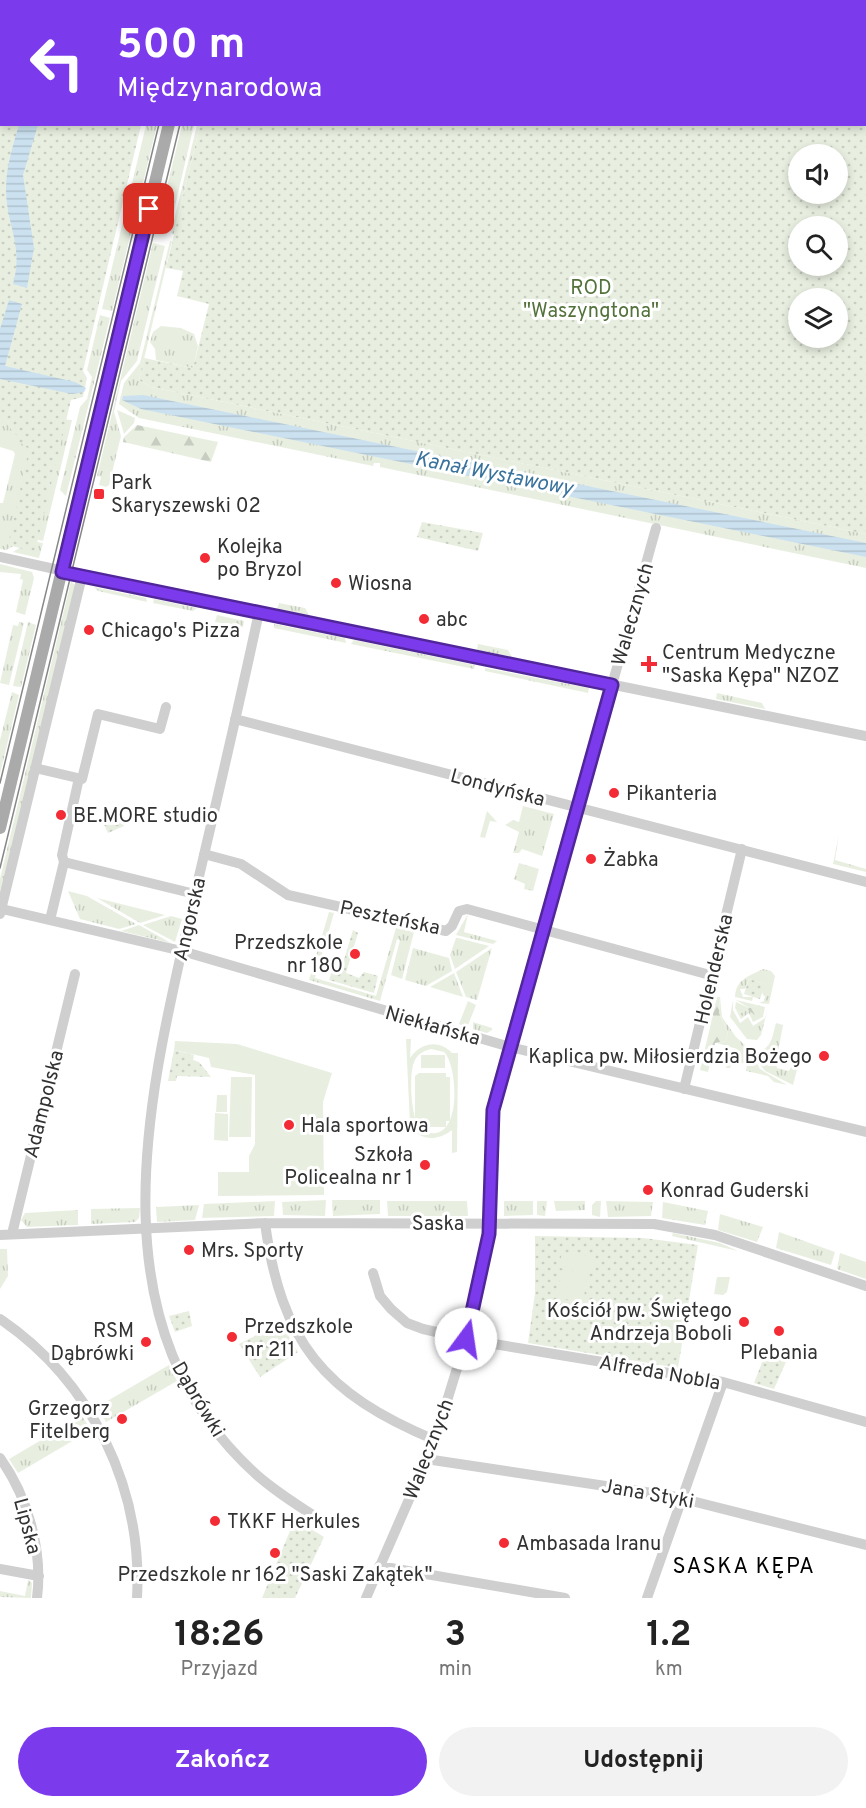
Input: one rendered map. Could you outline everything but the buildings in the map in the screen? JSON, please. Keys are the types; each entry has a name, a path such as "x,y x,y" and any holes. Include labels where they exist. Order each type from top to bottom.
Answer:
{"main road":[{"path":"0,828 169,126"}],"street":[{"name":"Walecznych","path":"366,1598 435,1440 466,1339 490,1223 493,1110 657,528"},
{"path":"0,556 62,572 866,736"},
{"path":"1,912 82,576"},
{"name":"Angorska","path":"145,1228 148,1140 152,1091 160,1044 259,612"},
{"path":"35,768 82,779 98,714 160,729 166,707"},
{"name":"Londyńska","path":"234,719 866,882"},
{"path":"50,921 79,778"},
{"name":"Holenderska","path":"684,1089 742,849"},
{"name":"Peszteńska","path":"204,854 241,864 288,895 442,932 449,929 459,911 464,908 710,975"},
{"path":"64,861 195,894"},
{"name":"Niekłańska","path":"1,912 182,951 510,1047 866,1132"},
{"name":"Adampolska","path":"12,1234 75,974"},
{"path":"265,1223 273,1273 281,1301 308,1352 328,1375 366,1407 390,1421 435,1440"},
{"name":"Saska","path":"0,1235 265,1223 671,1226 744,1244 866,1286"},
{"name":"Dąbrówki","path":"145,1228 149,1271 158,1314 168,1344 195,1400 243,1462 279,1493 327,1524"},
{"name":"Alfreda Nobla","path":"373,1273 380,1296 407,1323 423,1329 466,1339 723,1382 866,1422"},
{"path":"0,1319 47,1356 63,1374 107,1442 123,1485 131,1516 136,1548 137,1598"},
{"path":"646,1598 723,1382"},
{"name":"Lipska","path":"0,1458 4,1471 27,1514 36,1550 39,1576 37,1598"},
{"name":"Jana Styki","path":"426,1459 682,1498 866,1545"},
{"path":"379,1566 566,1598"},
{"path":"0,1569 39,1576"}],"green space":[{"path":"0,126 141,126 83,371 87,378 83,397 71,400 35,552 8,545 29,449 18,441 19,438 0,417"},
{"path":"146,126 157,126 112,311 102,309"},
{"path":"182,126 194,126 170,227 158,224"},
{"path":"197,126 200,126 174,234 171,233"},
{"name":"ROD \"Waszyngtona\"","path":"200,126 866,126 866,534 151,387 139,380 144,358 193,368 209,304 177,296 183,271 166,268"},
{"path":"170,241 172,241 139,380 151,387 866,534 866,568 380,467 380,463 374,463 373,466 139,418 119,404 124,383 140,363"},
{"path":"153,243 165,246 137,361 121,381 114,412 121,436 109,485 106,487 99,485 101,477 97,476"},
{"path":"100,315 110,318 66,496 60,490 80,407 87,399 92,377 87,370"},
{"path":"161,326 181,328 194,334 198,346 193,368 156,360 155,349 150,342 153,332"},
{"path":"117,410 135,418 134,423 124,434"},
{"path":"0,414 36,417 19,543 6,550 0,549 0,503 3,503 15,454 13,451 0,447"},
{"path":"60,419 72,420 43,541 27,537"},
{"path":"137,425 218,442 211,462 123,442 124,437"},
{"path":"422,522 483,533 478,551 417,537"},
{"path":"30,541 43,543 39,558 13,552"},
{"path":"0,564 32,572 34,578 25,615 16,612 23,580 20,579 21,574 0,572"},
{"path":"71,581 76,586 0,896 0,879"},
{"path":"94,587 146,598 147,602 98,591"},
{"path":"154,599 197,608 193,611 153,603"},
{"path":"279,603 305,608 309,615 277,609"},
{"path":"217,615 244,621 243,627 215,622"},
{"path":"19,622 24,623 9,685 0,683 13,625 18,626"},
{"path":"28,622 36,625 21,687 13,686"},
{"path":"274,624 345,638 346,643 274,628"},
{"path":"354,640 475,665 474,669 351,644"},
{"path":"478,644 508,650 512,657 477,650"},
{"path":"485,668 589,688 588,693 485,671"},
{"path":"12,692 19,695 0,774 0,740"},
{"path":"717,693 762,703 765,709 716,699"},
{"path":"523,806 554,814 542,856 522,849 519,853 513,853 519,832 505,825 513,820 519,822"},
{"path":"117,811 124,826 108,833 101,818"},
{"path":"487,811 497,822 490,821 485,838 480,837"},
{"path":"839,834 835,860 866,869 866,872 833,864"},
{"path":"519,863 539,869 533,891 524,889 525,884 514,879"},
{"path":"68,891 87,896 136,924 119,929 80,919"},
{"path":"97,898 165,915 140,923"},
{"path":"329,912 334,913 315,978 376,996 396,928 414,932 402,979 391,975 400,940 397,939 380,1001 309,980"},
{"path":"468,914 464,932 497,941 493,944 456,935"},
{"path":"171,916 182,919 175,942 143,925"},
{"path":"139,925 171,943 121,931"},
{"path":"353,930 358,933 346,973 359,978 364,972 378,976 374,993 329,980 332,971 340,973"},
{"path":"456,938 489,946 455,969 450,955"},
{"path":"413,948 449,958 452,971 426,986 405,980"},
{"path":"492,948 477,1000 466,997 456,972"},
{"path":"763,969 771,971 775,976 769,1004 759,1003 764,1001 765,996 762,993 764,984 749,979 745,989 740,989 743,997 753,997 752,1001 735,997 741,982"},
{"path":"454,973 463,997 430,987"},
{"path":"749,979 765,984 760,999 744,994"},
{"path":"717,997 720,997 719,1013 728,1032 726,1041 715,1043 708,1072 700,1070"},
{"path":"720,997 722,1017 736,1037 750,1050 760,1069 787,1085 774,1082 768,1076 746,1071 747,1064 732,1061 730,1068 726,1068 728,1059 734,1060 737,1049 717,1043 726,1041 728,1032 719,1013"},
{"path":"733,1000 733,1010 740,1023 748,1017 753,1026 765,1018 768,1008 761,1035 757,1040 747,1039 730,1017"},
{"path":"736,1000 758,1005 749,1008"},
{"path":"468,1001 476,1005 467,1028 459,1024"},
{"path":"736,1002 749,1008 759,1005 762,1007 761,1014 755,1015 748,1010 740,1013 735,1008"},
{"path":"759,1005 765,1007 763,1017 753,1022 749,1013 741,1019 735,1008 740,1013 748,1010 752,1012"},
{"path":"473,1022 492,1028 492,1030 487,1033 473,1029"},
{"path":"776,1023 783,1025 777,1068 789,1071 794,1061 799,1062 793,1085 765,1071 754,1056 755,1052 768,1046"},
{"path":"406,1039 411,1039 410,1058 424,1046 435,1044 452,1053 458,1053 457,1152 452,1153 452,1130 447,1134 430,1138 414,1131 410,1125","holes":["431,1049 444,1052 453,1073 454,1105 444,1129 434,1133 420,1129 414,1116 412,1074 415,1060 422,1053"]},
{"path":"175,1041 237,1044 332,1073 323,1102 324,1195 218,1196 218,1172 249,1172 249,1156 255,1144 255,1075 211,1067 209,1058 174,1050"},
{"path":"174,1050 194,1055 193,1060 199,1062 211,1077 177,1076 176,1081 168,1081"},
{"path":"421,1055 445,1055 445,1068 421,1068"},
{"path":"419,1073 446,1073 446,1077 450,1077 450,1121 446,1121 446,1127 419,1127 419,1120 415,1119 415,1076"},
{"path":"231,1077 252,1077 251,1137 229,1137"},
{"path":"217,1095 227,1095 227,1112 216,1112"},
{"path":"215,1113 228,1114 228,1141 214,1140"},
{"path":"326,1200 325,1216 283,1215 282,1202"},
{"path":"332,1200 380,1200 380,1214 333,1216"},
{"path":"275,1201 274,1216 202,1218 204,1204"},
{"path":"387,1201 467,1201 468,1216 388,1216"},
{"path":"504,1201 533,1201 533,1215 504,1216"},
{"path":"537,1201 547,1201 545,1216 537,1215"},
{"path":"554,1201 585,1201 585,1210 556,1211"},
{"path":"596,1201 601,1201 600,1217 592,1215 592,1205"},
{"path":"606,1201 653,1202 651,1216 608,1217"},
{"path":"663,1202 708,1211 705,1225 662,1218"},
{"path":"199,1205 195,1220 157,1222 156,1207"},
{"path":"140,1208 139,1218 135,1222 91,1224 91,1209"},
{"path":"78,1210 78,1225 27,1227 21,1220 25,1213"},
{"path":"720,1214 763,1227 757,1242 718,1230"},
{"path":"779,1232 835,1252 831,1265 776,1248"},
{"path":"673,1233 720,1243 738,1251 672,1236"},
{"path":"535,1236 643,1238 698,1245 678,1368 528,1343 535,1293"},
{"path":"0,1249 7,1249 8,1276 0,1289"},
{"path":"562,1252 594,1257 592,1273 559,1268"},
{"path":"840,1253 866,1262 866,1279 837,1269"},
{"path":"562,1270 588,1274 583,1302 557,1298"},
{"path":"717,1277 730,1277 727,1292 723,1295 714,1294"},
{"path":"655,1296 686,1300 677,1354 648,1348"},
{"path":"189,1311 192,1326 175,1332 169,1316"},
{"path":"281,1323 298,1352 260,1377 239,1344"},
{"path":"765,1355 786,1362 774,1389 754,1383"},
{"path":"169,1365 177,1381 106,1422 97,1407"},
{"path":"82,1416 91,1430 18,1473 9,1459"},
{"path":"295,1519 324,1537 295,1598 262,1598"},
{"path":"28,1580 32,1583 31,1598 0,1597 0,1591 25,1596"}],"water":[{"path":"19,126 38,126 23,175 34,248 27,288 13,284 17,257 6,188 12,148"},
{"path":"9,300 22,304 5,366 75,382 86,388 84,392 72,394 0,379 0,329"},
{"name":"Kanał Wystawowy","path":"143,395 866,543 866,557 141,409 122,400 123,396"}],"tram line":[{"path":"0,783 159,126"},
{"path":"0,868 180,126"}],"place":[{"name":"Park Skaryszewski 02","path":"99,494"},
{"name":"Kolejka po Bryzol","path":"205,558"},
{"name":"Wiosna","path":"336,583"},
{"name":"abc","path":"424,619"},
{"name":"Chicago's Pizza","path":"89,630"},
{"name":"Centrum Medyczne \"Saska Kępa\" NZOZ","path":"649,664"},
{"name":"Pikanteria","path":"614,793"},
{"name":"BE.MORE studio","path":"61,815"},
{"name":"Żabka","path":"591,859"},
{"name":"Przedszkole nr 180","path":"355,954"},
{"name":"Kaplica pw. Miłosierdzia Bożego","path":"824,1056"},
{"name":"Hala sportowa","path":"289,1125"},
{"name":"Szkoła Policealna nr 1","path":"425,1165"},
{"name":"Konrad Guderski","path":"648,1190"},
{"name":"Mrs. Sporty","path":"189,1250"},
{"name":"Kościół pw. Świętego Andrzeja Boboli","path":"744,1322"},
{"name":"Plebania","path":"779,1331"},
{"name":"Przedszkole nr 211","path":"232,1337"},
{"name":"RSM Dąbrówki","path":"146,1342"},
{"name":"Grzegorz Fitelberg","path":"122,1419"},
{"name":"TKKF Herkules","path":"215,1521"},
{"name":"Ambasada Iranu","path":"504,1543"},
{"name":"Przedszkole nr 162 \"Saski Zakątek\"","path":"275,1553"}],"district":[{"name":"SASKA KĘPA","path":"744,1565"}],"route":[{"path":"149,209 62,572 612,685 493,1110 489,1234 466,1339"}]}
